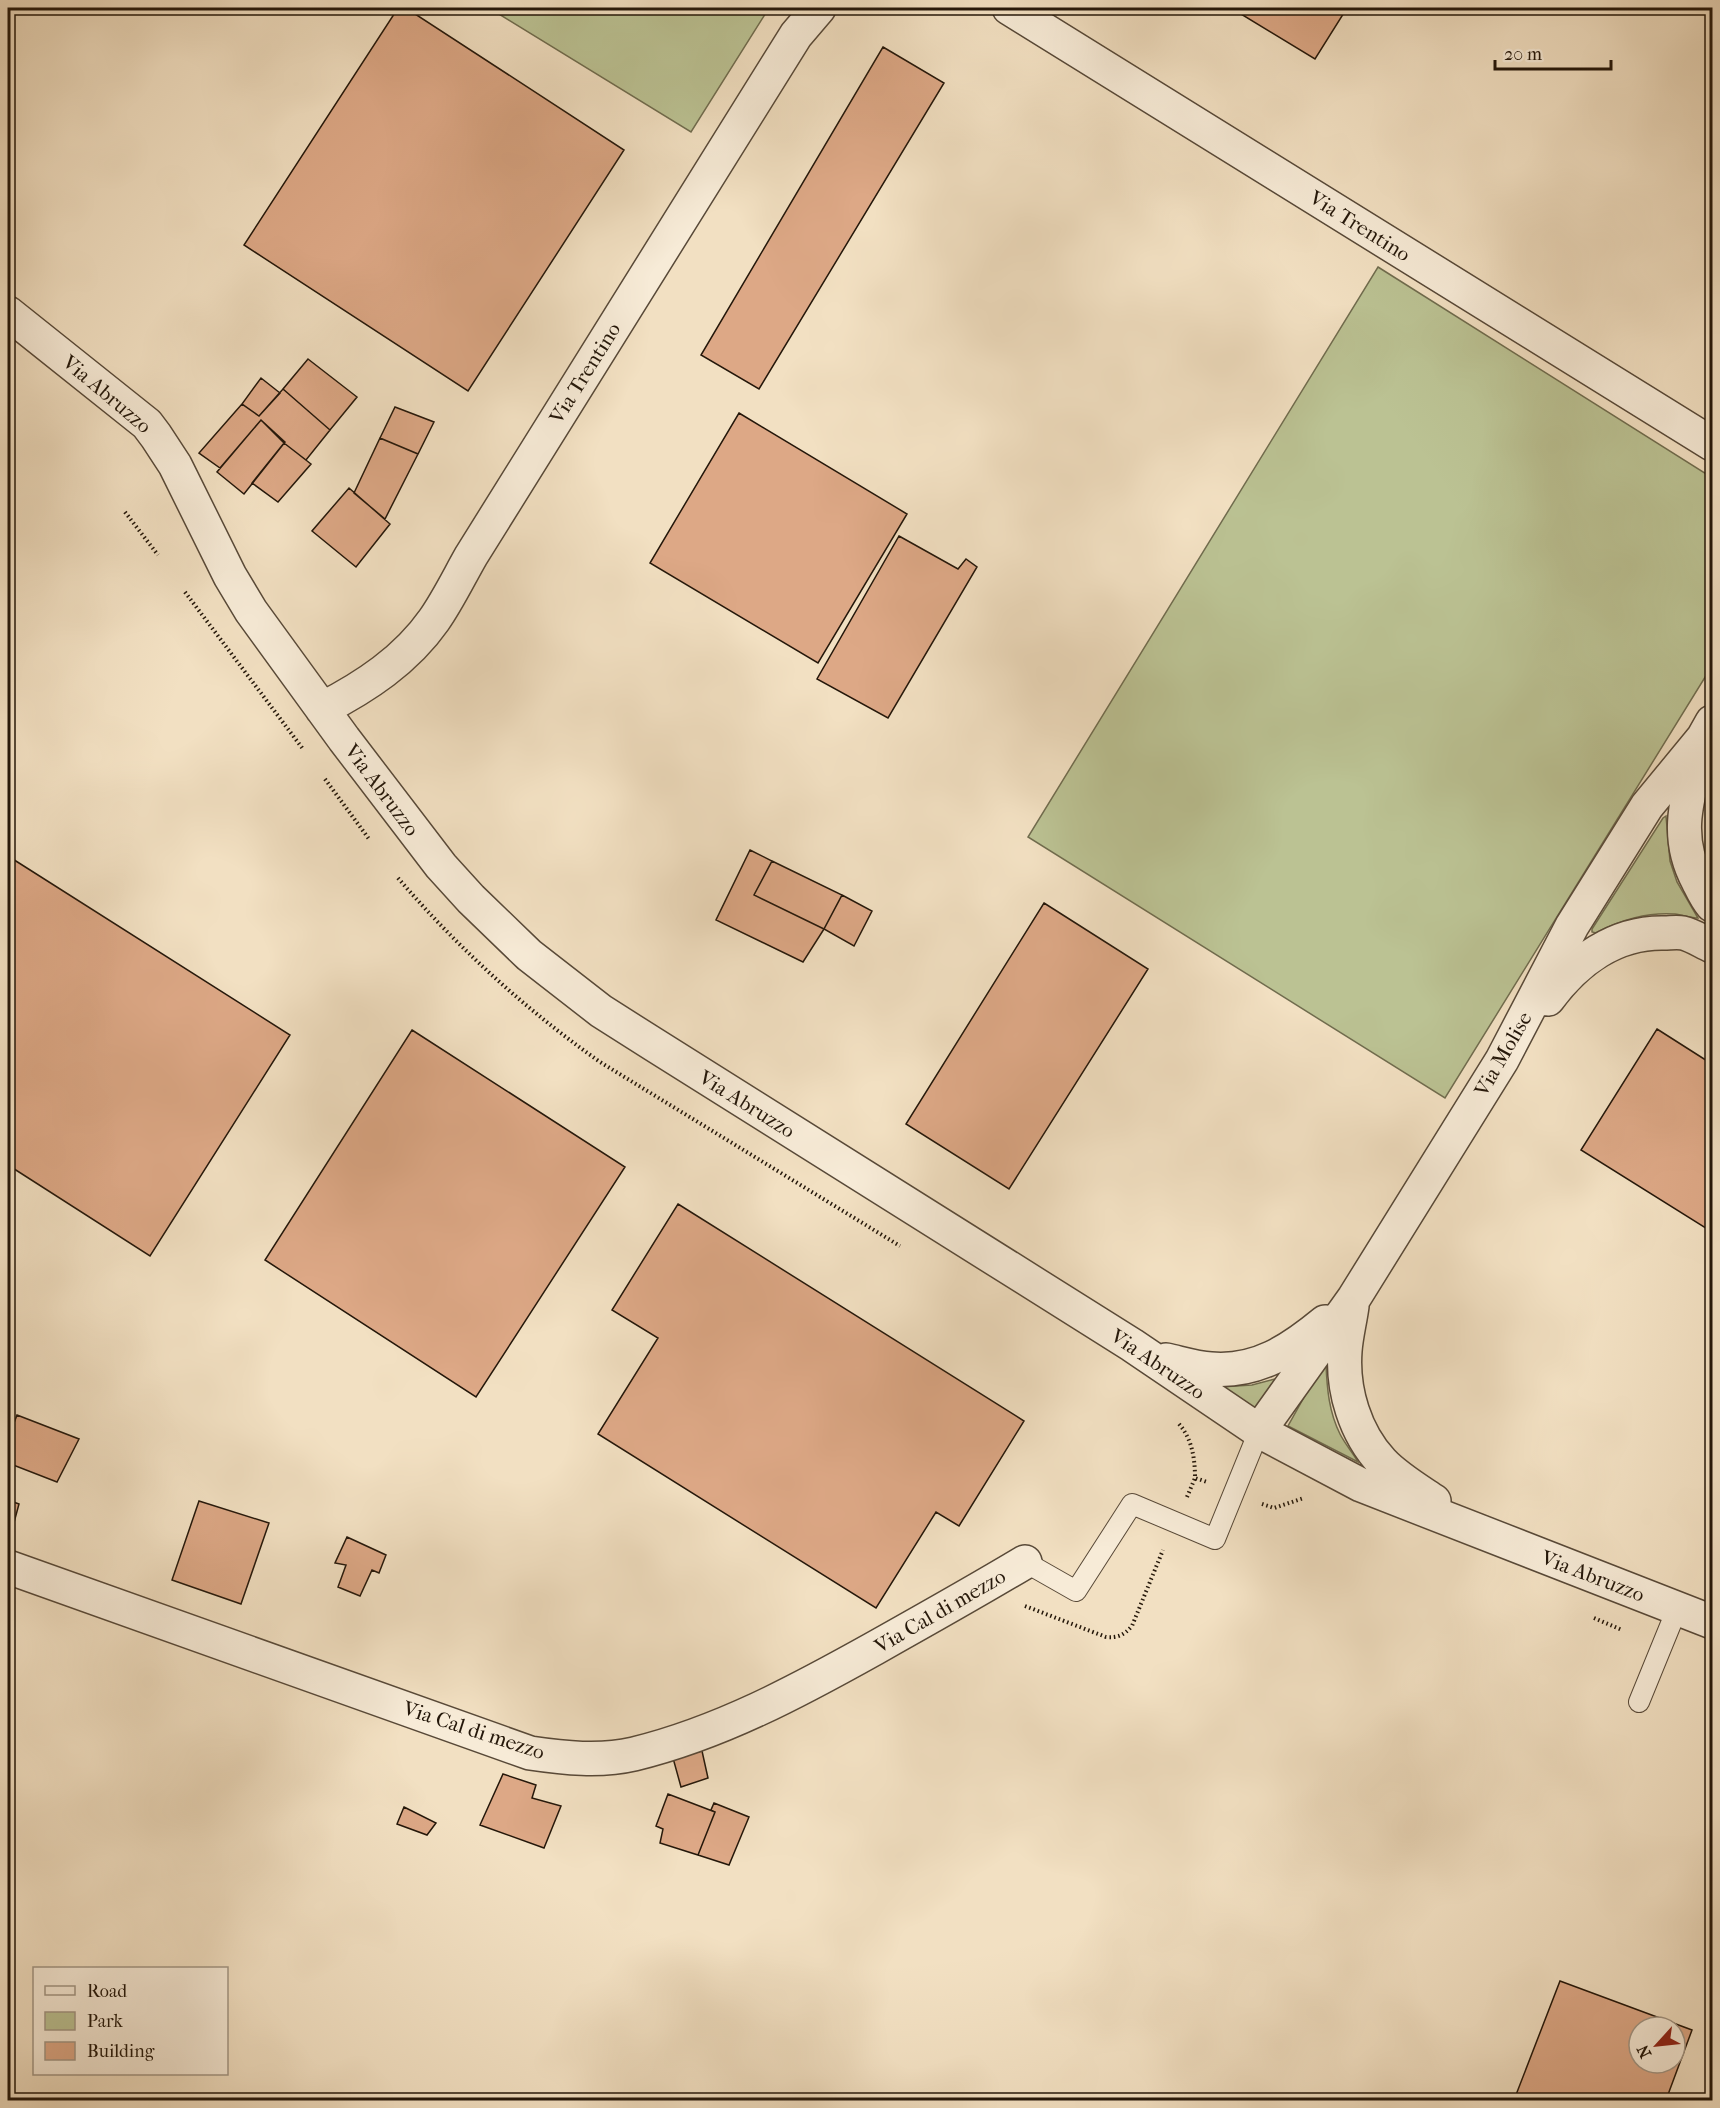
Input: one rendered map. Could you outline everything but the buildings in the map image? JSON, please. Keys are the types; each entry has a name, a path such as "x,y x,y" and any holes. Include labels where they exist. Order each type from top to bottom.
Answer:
{"street":[{"name":"Via Trentino","path":"322,709 372,680 402,657 434,620 471,556 796,35 819,8"},
{"name":"Via Trentino","path":"1009,8 1713,444"},
{"name":"Via Abruzzo","path":"8,313 147,424 175,465 243,599 322,709 441,866 501,929 552,974 601,1011 1148,1355 1259,1431 1361,1485 1713,1622"},
{"name":"Via Molise","path":"1259,1431 1354,1298 1502,1060 1572,926 1647,806 1708,730"},
{"path":"1708,730 1684,810 1684,838 1691,869 1713,905"},
{"path":"1502,1060 1558,985 1580,963 1605,948 1631,936 1656,933 1683,933 1713,946"},
{"name":"Via Molise","path":"1148,1355 1211,1370 1252,1366 1275,1358 1295,1346 1354,1298"},
{"name":"Via Molise","path":"1354,1298 1345,1351 1345,1380 1352,1410 1365,1438 1382,1462 1412,1486 1483,1532"},
{"name":"Via Cal di mezzo","path":"8,1567 530,1753 578,1760 632,1755 716,1728 776,1701 831,1672 1025,1562"}],"lane":[{"path":"1025,1562 1076,1591 1132,1504 1215,1539 1259,1431"},
{"path":"1639,1702 1677,1608"}],"path":[{"path":"125,512 158,555"},
{"path":"185,592 308,756"},
{"path":"321,774 369,839"},
{"path":"1706,1662 1713,1665"}],"green space":[{"path":"489,8 769,8 691,132"},
{"path":"1378,267 1708,475 1712,480 1712,666 1445,1098 1028,837"},
{"path":"1666,816 1670,861 1677,882 1698,918 1675,914 1654,914 1614,924 1596,933 1592,932 1592,929"},
{"path":"1326,1364 1333,1417 1342,1438 1358,1462 1288,1426 1317,1374"},
{"path":"1275,1379 1254,1409 1220,1387 1252,1385"}]}
